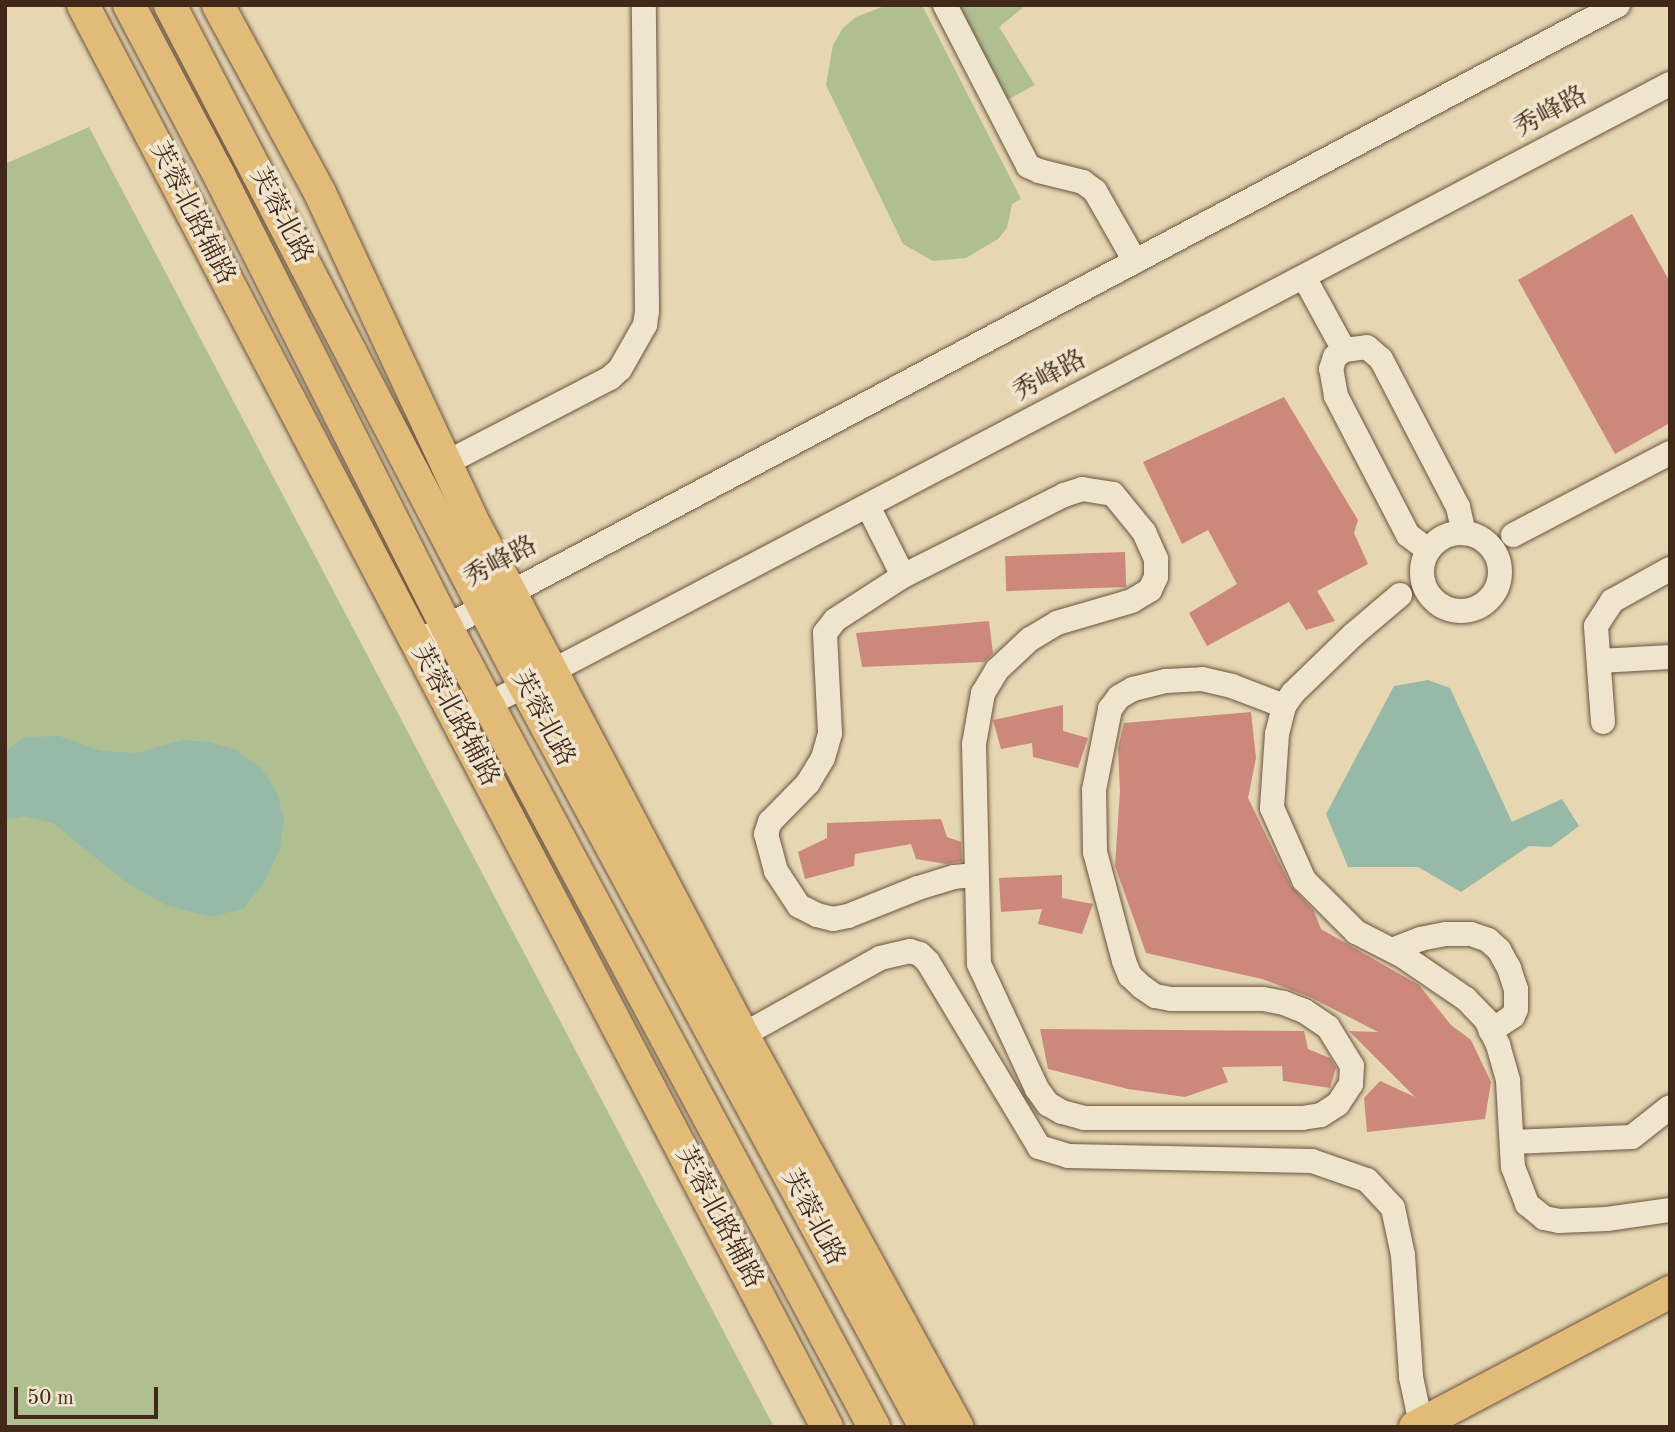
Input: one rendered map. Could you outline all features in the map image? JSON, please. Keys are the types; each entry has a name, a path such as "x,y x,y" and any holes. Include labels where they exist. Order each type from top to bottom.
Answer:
{"main road":[{"name":"芙蓉北路辅路","path":"83,5 827,1427"},
{"name":"芙蓉北路","path":"130,5 219,175 446,626 874,1427"},
{"name":"芙蓉北路","path":"170,5 496,598 524,685 925,1427"},
{"path":"218,5 320,193 446,463 496,598 551,670 743,1035 958,1427"},
{"path":"1418,1425 1670,1292"}],"street":[{"path":"446,463 610,378 620,369 645,325 644,5"},
{"path":"945,5 1028,166 1083,182 1095,191 1135,261"},
{"name":"秀峰路","path":"415,644 496,598 1618,5"},
{"name":"秀峰路","path":"457,721 1670,84"},
{"path":"1304,277 1344,350"},
{"path":"1498,559 1473,536 1381,359 1367,347 1344,350 1335,357 1331,369 1336,396 1408,535 1438,603 1451,609 1465,610 1490,598 1497,586 1498,559 1513,535"},
{"path":"1670,453 1513,535 1446,535 1426,573 1354,634 1293,692 1284,706 1277,734 1272,808 1304,880 1356,932 1392,950 1466,999 1486,1020 1508,1081 1513,1167 1527,1204 1544,1218 1607,1219 1670,1210"},
{"path":"976,875 938,882 833,919 799,906 776,871 766,834 770,822 808,783 823,758 830,733 825,644 829,626 903,576 1064,495 1082,489 1113,494 1123,502 1144,532 1156,559 1156,577 1150,590 1132,601 1058,623 1030,639 997,670 983,692 974,744 979,964 1037,1089 1048,1104 1062,1112 1084,1118 1302,1118 1321,1115 1338,1104 1351,1084 1352,1066 1328,1027 1304,1011 1284,1003 1263,999 1171,999 1155,996 1142,987 1129,976 1095,852 1094,790 1110,709 1119,697 1133,689 1166,681 1202,679 1232,686 1284,706"},
{"path":"868,506 903,576"},
{"path":"1603,722 1596,626 1612,601 1670,569"},
{"path":"1599,661 1670,657"},
{"path":"1392,950 1420,939 1446,934 1472,934 1488,940 1499,950 1516,989 1516,1009 1513,1016 1491,1031"},
{"path":"743,1035 880,958 910,950 920,954 928,962 1039,1147 1068,1156 1311,1161 1367,1180 1394,1208 1402,1255 1411,1377 1418,1425"},
{"path":"1512,1142 1632,1137 1670,1107"}],"shaded area":[{"path":"887,5 922,5 1021,199 1012,204 1007,228 998,239 966,258 933,261 903,244 826,85 833,45 843,28 856,17"},
{"path":"939,5 1026,5 999,27 1035,85 1001,103"},
{"path":"89,127 774,1427 5,1427 5,164"},
{"path":"1428,680 1450,688 1512,822 1562,799 1579,826 1551,847 1529,846 1461,892 1418,867 1348,867 1326,814 1394,686"},
{"path":"59,736 101,751 136,753 183,740 208,742 234,749 260,767 276,790 284,818 280,848 265,881 244,908 211,917 166,905 124,881 53,823 24,816 5,820 5,752 24,737"}],"building":[{"path":"1632,214 1670,282 1670,423 1615,454 1518,280"},
{"path":"1284,397 1358,520 1354,533 1368,564 1317,591 1335,621 1306,630 1289,602 1207,646 1189,613 1237,584 1208,530 1182,544 1143,462"},
{"path":"1125,552 1126,587 1006,591 1005,556"},
{"path":"989,621 993,653 985,662 862,667 856,633"},
{"path":"1063,705 1063,731 1088,738 1078,768 1033,757 1032,743 1001,749 993,720"},
{"path":"1251,712 1256,758 1248,798 1291,886 1314,911 1321,929 1419,985 1451,1025 1471,1040 1491,1082 1485,1119 1367,1132 1364,1098 1380,1081 1415,1097 1349,1031 1378,1032 1310,997 1262,979 1146,953 1115,866 1120,791 1118,748 1124,723"},
{"path":"941,819 947,837 961,842 962,861 946,864 916,859 911,844 855,854 854,866 805,879 798,852 827,838 827,823"},
{"path":"1062,875 1062,898 1093,904 1082,934 1038,924 1042,909 1001,912 999,878"},
{"path":"1040,1029 1304,1031 1308,1049 1330,1058 1336,1068 1330,1088 1283,1081 1282,1066 1222,1067 1228,1082 1185,1097 1128,1089 1048,1069"}]}
